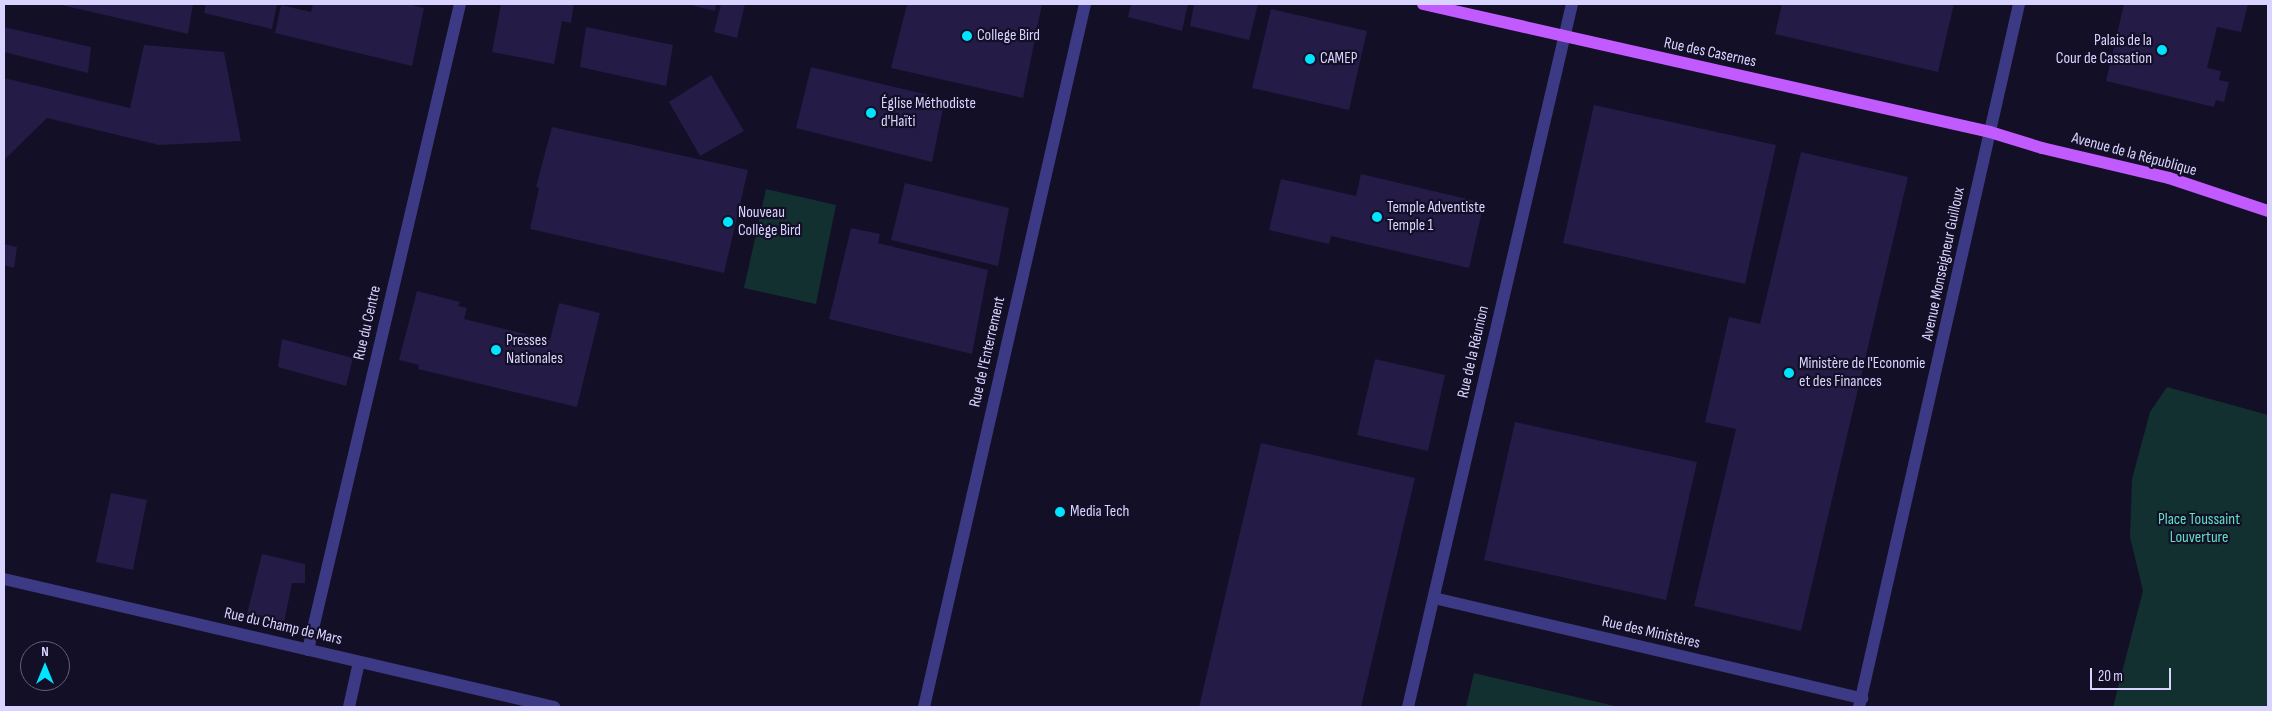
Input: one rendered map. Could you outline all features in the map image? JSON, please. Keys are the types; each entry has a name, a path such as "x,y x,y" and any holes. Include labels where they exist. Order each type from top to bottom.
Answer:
{"main road":[{"name":"Rue des Casernes","path":"1422,4 1564,38 1990,132"},
{"name":"Avenue de la République","path":"1990,132 2042,148 2169,178 2268,212"}],"street":[{"name":"Rue du Centre","path":"308,650 460,4"},
{"name":"Rue de l'Enterrement","path":"924,707 1085,4"},
{"name":"Rue de la Réunion","path":"1408,707 1572,4"},
{"name":"Avenue Monseigneur Guilloux","path":"1860,702 2019,4"},
{"name":"Rue du Champ de Mars","path":"4,579 554,707"},
{"name":"Rue des Ministères","path":"1434,598 1860,702"},
{"path":"349,707 359,662"}],"green space":[{"path":"766,189 836,205 816,304 744,288"},
{"name":"Place Toussaint Louverture","path":"2167,387 2268,415 2268,707 2113,707 2143,591 2130,537 2132,479 2150,412"},
{"path":"1474,673 1619,707 1466,707"}],"building":[{"path":"57,4 193,4 188,34"},
{"path":"206,4 277,4 272,29 204,13"},
{"path":"313,4 408,4 424,8 412,66 275,33 281,5 311,12"},
{"path":"501,4 574,4 571,23 562,21 554,64 492,52"},
{"path":"687,4 716,4 715,11"},
{"path":"721,4 745,4 737,38 714,32"},
{"name":"College Bird","path":"907,4 1042,4 1023,98 891,68"},
{"path":"1131,4 1188,4 1182,31 1128,17"},
{"path":"1194,4 1258,4 1249,40 1190,26"},
{"path":"1782,4 1954,4 1938,72 1775,34"},
{"name":"Palais de la Cour de Cassation","path":"2124,4 2248,4 2241,32 2217,27 2207,68 2221,71 2219,80 2229,82 2224,102 2216,100 2214,107 2106,81"},
{"name":"CAMEP","path":"1271,9 1367,31 1349,110 1252,88"},
{"path":"4,27 91,47 88,73 4,52"},
{"path":"586,27 673,45 666,86 580,67"},
{"path":"144,45 224,52 241,141 159,145 47,118 4,160 4,78 130,108"},
{"name":"Église Méthodiste d'Haïti","path":"811,67 945,99 932,162 796,128"},
{"path":"711,75 744,131 700,156 669,102"},
{"path":"1594,105 1776,145 1745,284 1563,243"},
{"path":"552,127 748,170 724,273 530,229 539,188 536,187"},
{"name":"Ministère de l'Economie et des Finances","path":"1801,152 1908,177 1801,631 1694,606 1736,429 1705,422 1729,317 1760,324"},
{"name":"Temple Adventiste Temple 1","path":"1361,174 1484,203 1469,268 1331,236 1329,244 1269,230 1281,179 1356,196"},
{"path":"905,183 1009,208 998,266 891,240"},
{"path":"851,228 880,234 878,243 988,270 972,354 829,319"},
{"path":"4,244 17,247 14,268 4,265"},
{"name":"Presses Nationales","path":"417,291 460,302 458,306 467,308 464,319 550,340 559,303 600,313 577,407 418,369 419,365 399,360"},
{"path":"282,339 353,358 346,386 278,367"},
{"path":"1375,359 1445,375 1428,451 1357,435"},
{"path":"1515,422 1697,462 1666,600 1484,560"},
{"path":"1261,443 1415,478 1361,707 1199,707"},
{"path":"111,493 147,500 133,570 96,562"},
{"path":"262,554 305,564 305,583 292,583 284,623 247,614"}],"place":[{"name":"College Bird","path":"967,36"},
{"name":"Palais de la Cour de Cassation","path":"2162,50"},
{"name":"CAMEP","path":"1310,59"},
{"name":"Église Méthodiste d'Haïti","path":"871,113"},
{"name":"Temple Adventiste Temple 1","path":"1377,217"},
{"name":"Nouveau Collège Bird","path":"728,222"},
{"name":"Presses Nationales","path":"496,350"},
{"name":"Ministère de l'Economie et des Finances","path":"1789,373"},
{"name":"Media Tech","path":"1060,512"}]}
